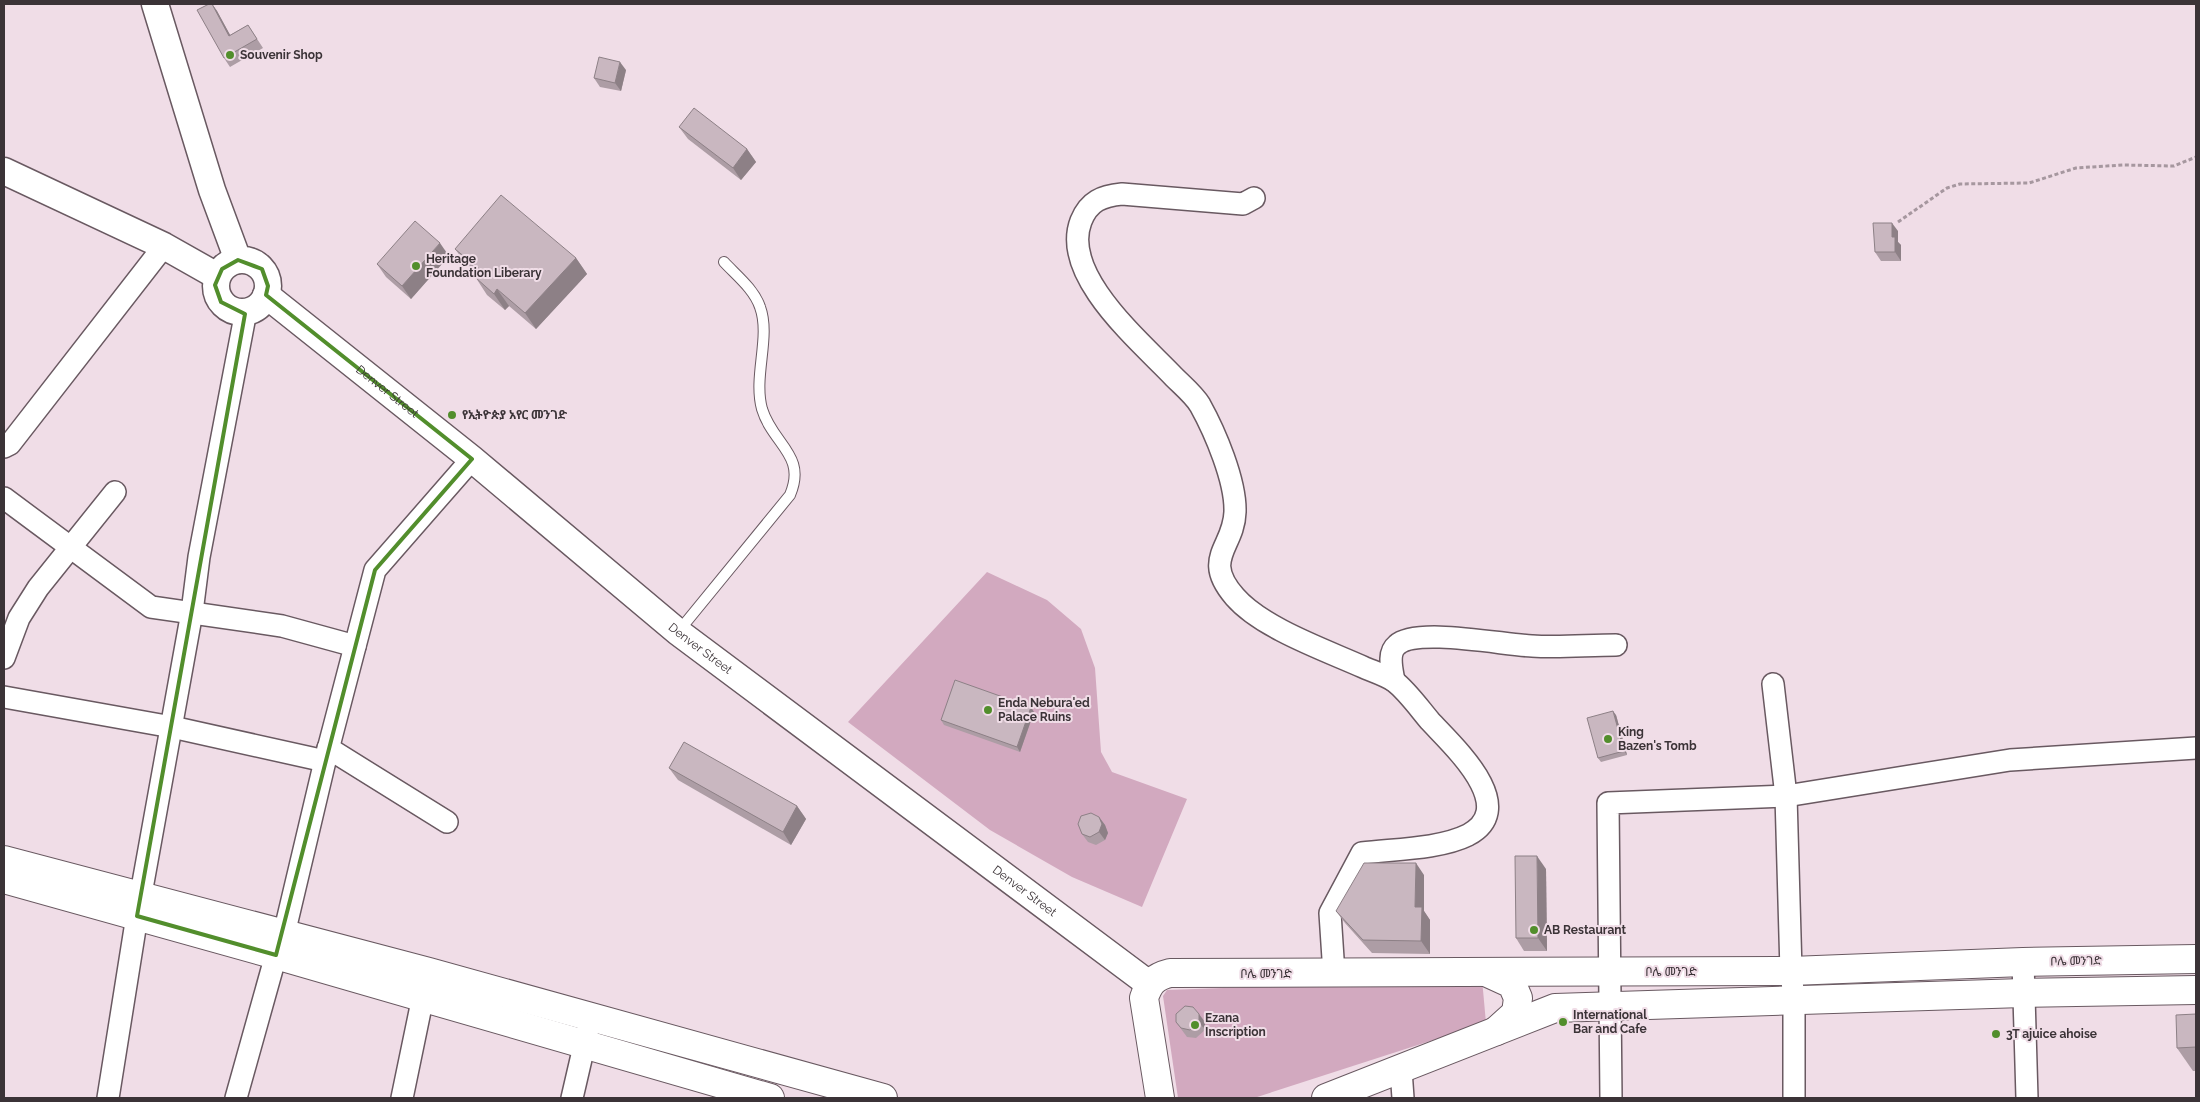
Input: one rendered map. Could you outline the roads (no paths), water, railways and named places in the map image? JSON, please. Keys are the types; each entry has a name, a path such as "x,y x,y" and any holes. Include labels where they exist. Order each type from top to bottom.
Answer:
{"main road":[{"path":"4,860 140,906 280,944 429,972 883,1098"},
{"path":"4,879 140,906"},
{"path":"280,944 422,999 770,1098"},
{"name":"ቦሌ መንገድ","path":"1149,984 1158,976 1170,973 1334,974 1791,971 2023,962 2196,959"},
{"path":"1488,972 1512,984 1518,998 1516,1013 1493,1033"},
{"path":"1149,984 1144,998 1160,1098"},
{"path":"1326,1098 1555,1008 2023,993 2196,990"}],"street":[{"path":"155,4 212,190 238,260"},
{"path":"4,171 164,246 217,276"},
{"path":"1254,198 1243,204 1122,194 1104,195 1086,210 1078,228 1079,254 1093,287 1125,328 1199,402 1213,431 1233,493 1235,511 1233,528 1224,542 1220,566 1222,580 1236,599 1270,624 1394,681 1477,773 1486,793 1487,811 1481,824 1469,834 1450,842 1362,854 1330,913 1334,974"},
{"path":"4,447 10,444 164,246"},
{"path":"238,260 247,260 262,269 268,286 266,295 254,308 246,311 237,311 221,302 215,285 217,276 229,263 238,260"},
{"name":"Denver Street","path":"266,295 472,459 678,632 1149,984"},
{"path":"108,1098 192,612 199,556 246,311"},
{"path":"236,1098 280,944 375,570 472,459"},
{"path":"4,658 19,618 38,588 115,492"},
{"path":"4,498 151,606 282,626 355,646"},
{"path":"1394,681 1392,650 1405,639 1438,637 1533,646 1616,645"},
{"path":"1773,684 1786,796 1791,971 1794,1000 1794,1098"},
{"path":"4,697 327,755 447,822"},
{"path":"1611,1098 1608,803 1786,796 2010,760 2196,748"},
{"path":"2023,962 2027,1098"},
{"path":"402,1098 429,972"},
{"path":"572,1098 592,1017"},
{"path":"1401,1070 1403,1098"},
{"path":"775,1098 781,1071"}],"lane":[{"path":"678,632 790,495 797,475 791,457 770,427 760,401 759,374 763,324 760,307 752,292 724,262"}],"place":[{"name":"Souvenir Shop","path":"230,55"},
{"name":"Heritage Foundation Liberary","path":"416,266"},
{"name":"የኢትዮጵያ አየር መንገድ","path":"452,415"},
{"name":"Enda Nebura'ed Palace Ruins","path":"988,710"},
{"name":"King Bazen's Tomb","path":"1608,739"},
{"name":"AB Restaurant","path":"1534,930"},
{"name":"International Bar and Cafe","path":"1563,1022"},
{"name":"Ezana Inscription","path":"1195,1025"},
{"name":"3T ajuice ahoise","path":"1996,1034"}]}
